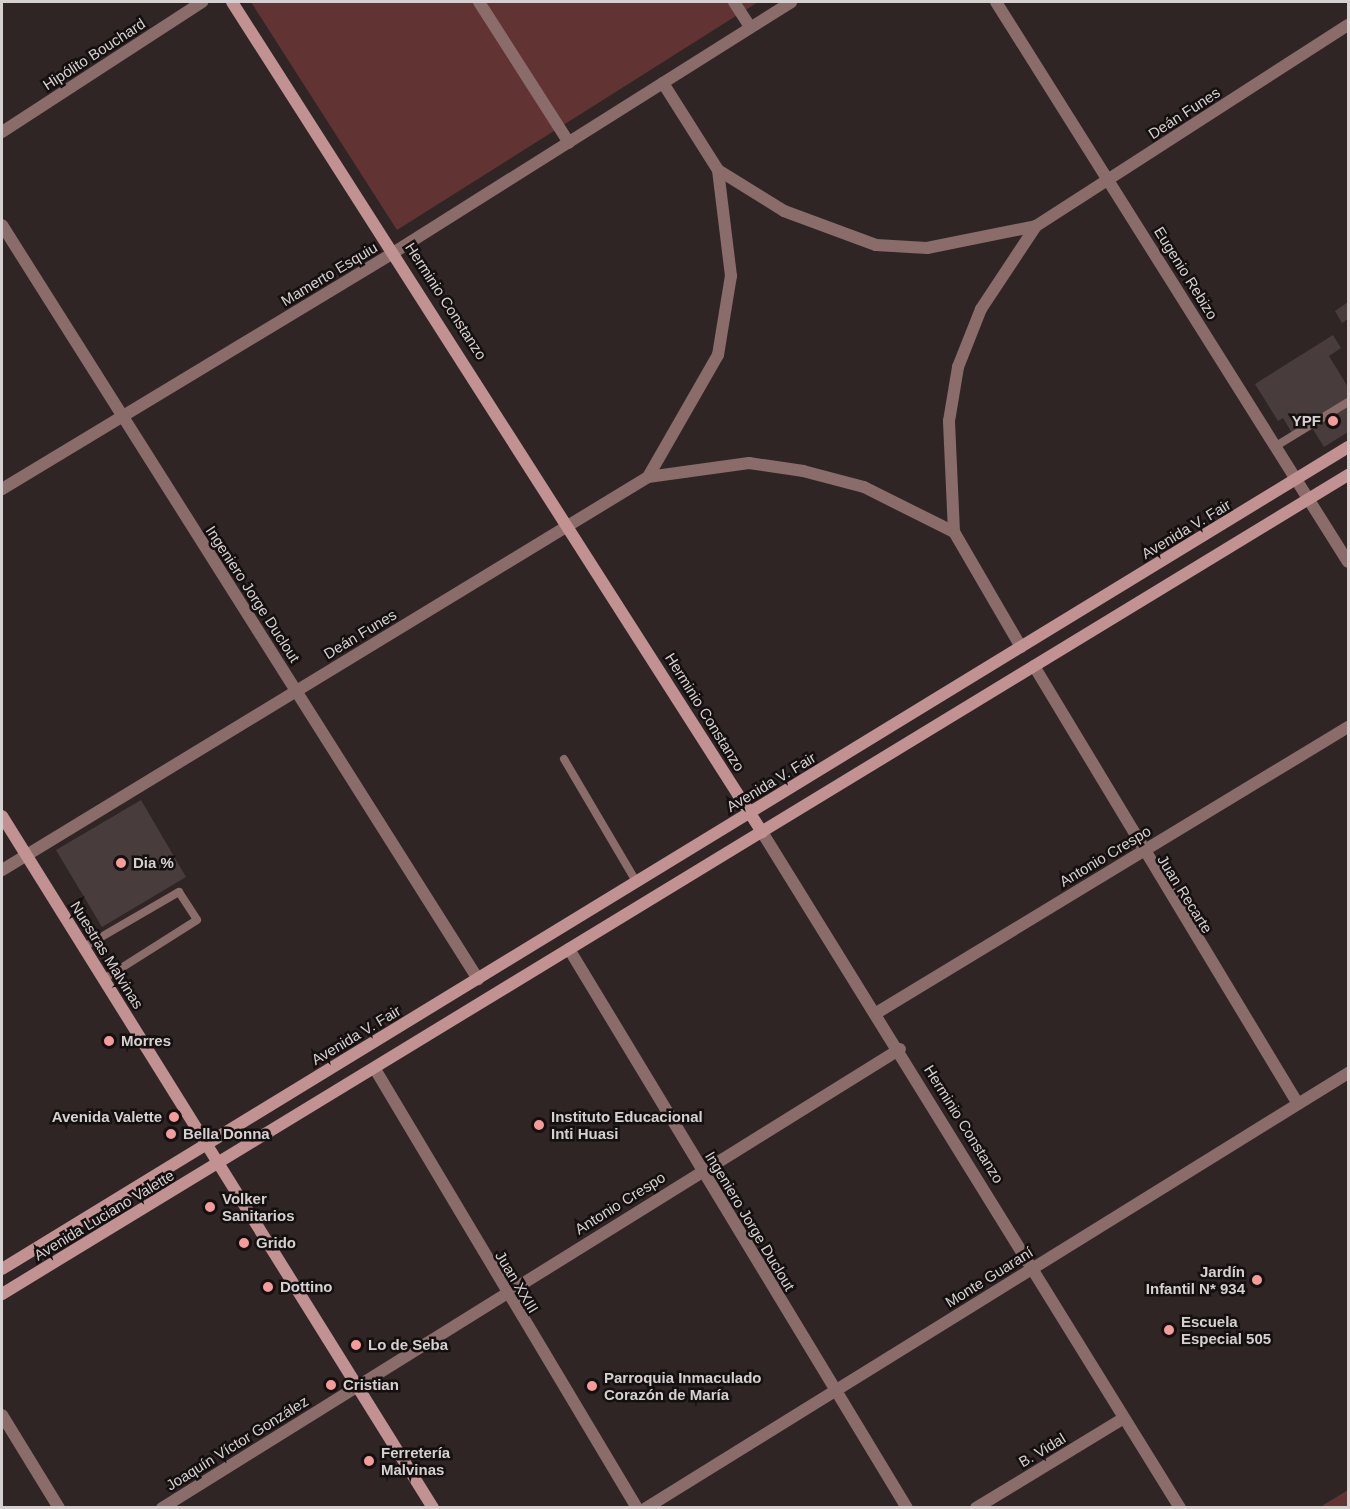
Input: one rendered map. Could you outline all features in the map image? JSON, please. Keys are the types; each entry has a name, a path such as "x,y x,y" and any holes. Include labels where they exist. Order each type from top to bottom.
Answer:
{"main road":[{"name":"Herminio Constanzo","path":"232,2 396,251 570,523 762,832"},
{"name":"Avenida V. Fair","path":"209,1142 1348,447"},
{"path":"221,1161 1348,475"},
{"name":"Nuestras Malvinas","path":"2,816 221,1161 434,1508"},
{"name":"Avenida Luciano Valette","path":"2,1269 209,1142"},
{"name":"Avenida Luciano Valette","path":"2,1294 221,1161"}],"street":[{"name":"Hipólito Bouchard","path":"2,132 202,2"},
{"path":"479,2 568,143"},
{"path":"734,2 750,27"},
{"name":"Mamerto Esquiu","path":"2,489 396,251 791,2"},
{"name":"Eugenio Rebizo","path":"996,2 1348,562"},
{"name":"Deán Funes","path":"1036,226 1348,25"},
{"path":"648,477 701,393 728,318 731,276 718,170 663,83"},
{"path":"718,170 784,211 876,245 927,248 1036,226"},
{"name":"Ingeniero Jorge Duclout","path":"2,225 121,417 478,979"},
{"path":"1021,647 954,532 949,421 958,367 981,309 1036,226"},
{"path":"648,477 749,463 803,471 864,487 954,532"},
{"name":"Deán Funes","path":"2,870 25,853 648,477"},
{"name":"Juan Recarte","path":"1034,666 1141,851 1298,1104"},
{"name":"Antonio Crespo","path":"878,1012 1348,727"},
{"name":"Herminio Constanzo","path":"762,832 878,1012 1180,1508"},
{"name":"Ingeniero Jorge Duclout","path":"568,949 834,1390 908,1508"},
{"name":"Antonio Crespo","path":"358,1384 702,1169 900,1049"},
{"name":"Juan XXIII","path":"375,1069 506,1293 637,1508"},
{"name":"Monte Guaraní","path":"646,1508 1348,1073"},
{"name":"Joaquín Víctor González","path":"162,1508 358,1384"},
{"path":"2,1416 59,1508"},
{"name":"B. Vidal","path":"976,1508 1124,1418"}],"lane":[{"path":"1276,446 1348,402"},
{"path":"564,759 636,881"},
{"path":"84,947 179,891 197,920 104,979"}],"shaded area":[{"path":"251,2 758,2 397,230"},
{"path":"1348,1490 1348,1507 1320,1507"}],"building":[{"path":"1348,302 1348,319 1342,323 1335,311"},
{"path":"1333,335 1341,348 1329,356 1348,387 1348,432 1324,447 1309,423 1292,433 1283,418 1278,421 1255,384"},
{"name":"Dia %","path":"141,800 186,877 102,927 56,850"}],"place":[{"name":"YPF","path":"1333,421"},
{"name":"Dia %","path":"121,863"},
{"name":"Morres","path":"109,1041"},
{"name":"Avenida Valette","path":"174,1117"},
{"name":"Instituto Educacional Inti Huasi","path":"539,1125"},
{"name":"Bella Donna","path":"171,1134"},
{"name":"Volker Sanitarios","path":"210,1207"},
{"name":"Grido","path":"244,1243"},
{"name":"Jardín Infantil N* 934","path":"1257,1280"},
{"name":"Dottino","path":"268,1287"},
{"name":"Escuela Especial 505","path":"1169,1330"},
{"name":"Lo de Seba","path":"356,1345"},
{"name":"Cristian","path":"331,1385"},
{"name":"Parroquia Inmaculado Corazón de María","path":"592,1386"},
{"name":"Ferretería Malvinas","path":"369,1461"}]}
